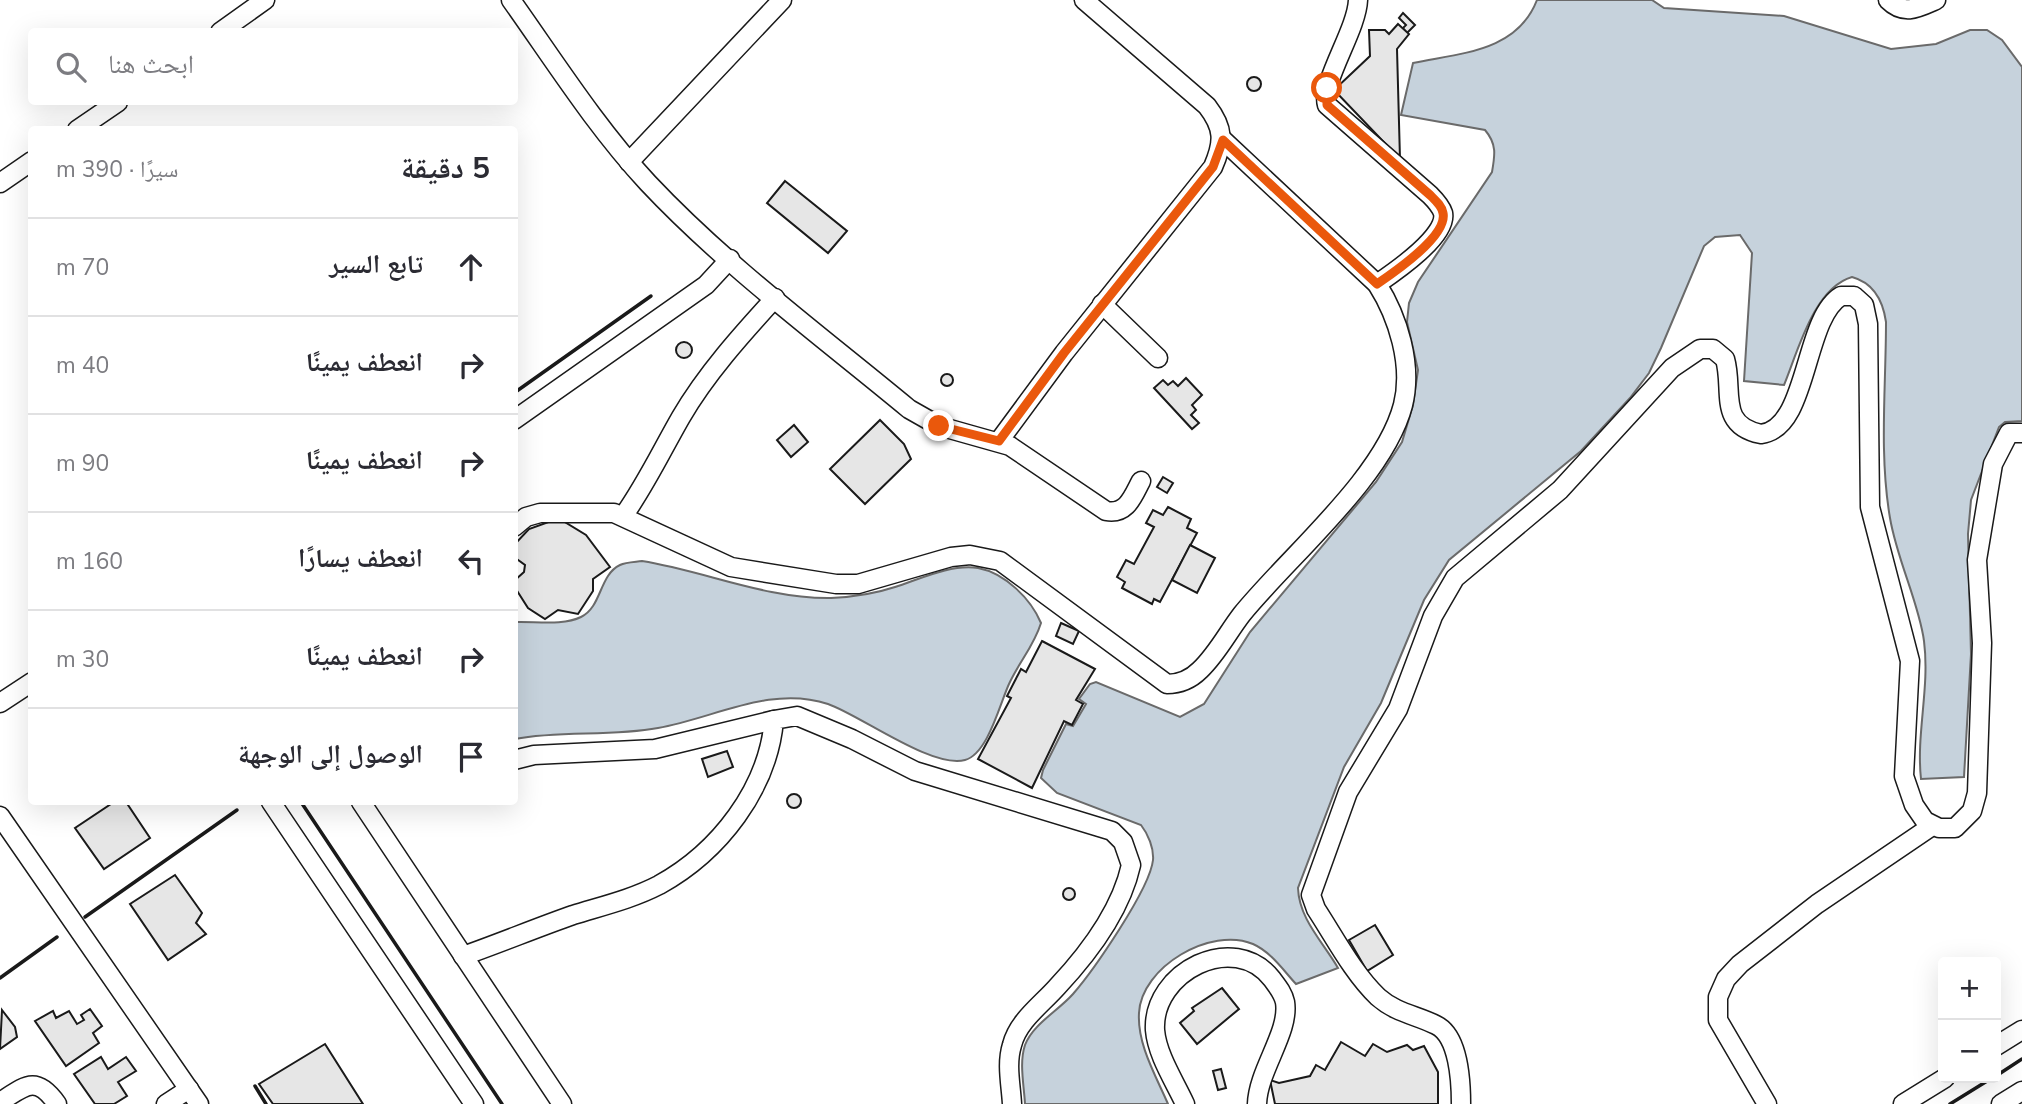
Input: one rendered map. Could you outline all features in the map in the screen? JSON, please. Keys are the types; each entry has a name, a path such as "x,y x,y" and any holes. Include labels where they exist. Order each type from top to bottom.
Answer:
{"street":[{"path":"226,28 265,0"},
{"path":"511,0 601,128 670,205 775,298 916,414 955,431 999,441 1112,512 1127,506 1141,481"},
{"path":"629,162 782,0"},
{"path":"518,524 526,517 540,513 606,512 624,515 731,567 836,584 858,584 951,557 970,555 1000,561 1167,684 1185,681 1201,669 1241,615 1325,524 1393,431 1403,403 1405,371 1391,304 1377,284 1223,140 1216,118 1207,106 1084,0"},
{"path":"1358,0 1346,44 1327,88 1327,105 1430,195 1443,213 1442,221 1415,257 1377,284"},
{"path":"1888,0 1898,8 1911,10 1936,0"},
{"path":"84,126 114,105"},
{"path":"999,441 1102,304 1213,167 1223,140"},
{"path":"0,183 28,164"},
{"path":"518,417 706,285 730,258"},
{"path":"1461,1104 1459,1074 1444,1031 1438,1025 1399,1012 1365,984 1313,902 1312,889 1352,784 1398,709 1433,616 1460,571 1560,490 1621,426 1658,381 1681,360 1700,349 1713,349 1725,359 1729,407 1738,423 1761,434 1774,430 1789,413 1826,312 1841,296 1854,296 1866,312 1870,507 1910,661 1904,776 1914,805 1932,826"},
{"path":"624,515 649,477 682,415 738,340 775,298"},
{"path":"1102,304 1158,358"},
{"path":"1767,1104 1718,1020 1718,997 1726,979 1740,964 1816,904 1932,826 1955,828 1968,818 1975,806 1982,643 1977,560 1993,464 2009,433 2022,433"},
{"path":"0,703 28,685"},
{"path":"518,759 534,755 654,749 797,716 915,771 1112,831 1123,842 1131,865 1114,908 1096,939 1058,987 1037,1007 1014,1039 1009,1060 1012,1104"},
{"path":"463,956 625,899 659,884 696,860 721,837 751,795 772,740 774,720"},
{"path":"273,805 474,1104"},
{"path":"363,805 562,1104"},
{"path":"0,816 194,1097 166,1104"},
{"path":"1185,1104 1158,1044 1156,1012 1173,981 1182,974 1199,963 1234,958 1254,964 1266,972 1283,993 1286,1005 1285,1016 1261,1080 1257,1104"},
{"path":"2001,1043 2022,1030"},
{"path":"1903,1104 1938,1082"},
{"path":"0,1102 24,1087 34,1085 47,1091 57,1104"},
{"path":"2001,1104 2022,1091"}],"shaded area":[{"path":"1537,0 1652,0 1664,8 1784,16 1891,49 1936,44 1970,30 1987,30 2002,40 2022,67 2022,421 2005,422 1999,427 1971,500 1968,534 1971,654 1964,777 1921,779 1924,641 1890,518 1884,445 1886,322 1880,300 1872,288 1860,280 1852,277 1839,283 1817,307 1784,385 1744,381 1752,253 1740,235 1715,237 1704,246 1649,373 1630,398 1581,451 1449,560 1424,600 1381,703 1344,767 1298,888 1307,920 1338,968 1296,984 1271,956 1253,944 1236,940 1199,946 1181,954 1152,980 1143,996 1139,1013 1144,1048 1168,1104 1025,1104 1022,1059 1029,1037 1073,994 1094,967 1132,909 1150,873 1153,860 1150,841 1141,825 1057,793 1041,778 1043,770 1066,724 1073,726 1086,704 1079,699 1090,684 1096,682 1180,717 1204,704 1250,632 1376,482 1402,442 1413,405 1418,370 1407,322 1409,303 1418,282 1492,172 1494,155 1492,140 1485,130 1401,115 1413,63 1468,52 1501,40 1516,30 1528,17"},
{"path":"642,561 783,594 831,598 879,592 946,570 978,568 998,575 1016,588 1031,605 1041,623 1009,684 987,738 973,756 965,760 951,761 934,757 896,740 842,710 806,699 785,698 743,705 640,731 518,738 518,622 557,622 581,617 593,606 608,576 622,564"}],"building":[{"path":"1403,13 1415,25 1407,33 1403,28 1406,25 1399,18"},
{"path":"1398,24 1409,34 1397,49 1400,159 1334,90 1370,56 1369,30 1385,30 1389,34"},
{"path":"1251,77 1257,77 1261,84 1257,91 1251,91 1247,87 1247,81"},
{"path":"785,181 847,231 828,253 767,203"},
{"path":"684,342 692,350 684,358 676,350"},
{"path":"942,375 952,375 952,385 942,385"},
{"path":"1186,378 1202,395 1192,405 1196,410 1191,415 1199,423 1192,429 1154,388 1163,380 1168,385 1173,381 1178,386"},
{"path":"880,420 904,444 911,459 865,504 830,469"},
{"path":"794,425 808,442 791,457 777,440"},
{"path":"1163,477 1173,483 1167,493 1157,487"},
{"path":"1168,507 1191,519 1187,528 1197,533 1160,602 1154,599 1152,604 1122,588 1125,582 1117,577 1126,560 1134,564 1154,527 1146,523 1153,510 1163,515"},
{"path":"554,520 563,521 586,535 610,567 593,579 593,591 578,614 558,610 545,619 528,608 518,592 518,577 524,572 525,565 518,560 518,541 529,529"},
{"path":"1190,545 1215,558 1197,593 1172,580"},
{"path":"1061,623 1079,631 1073,644 1056,636"},
{"path":"1042,641 1095,669 1076,700 1083,704 1072,725 1064,721 1032,788 978,759 1011,698 1007,696 1021,669 1026,672"},
{"path":"727,751 733,767 708,777 702,759"},
{"path":"791,794 797,794 801,801 797,808 791,808 787,804 787,798"},
{"path":"110,805 128,805 150,838 104,869 75,828"},
{"path":"175,875 202,913 196,923 206,934 168,960 130,904"},
{"path":"1064,889 1074,889 1074,899 1064,899"},
{"path":"1375,925 1393,955 1367,971 1349,940"},
{"path":"1222,988 1239,1009 1197,1044 1180,1023 1194,1011 1192,1008"},
{"path":"90,1009 102,1026 93,1033 99,1043 66,1066 35,1021 53,1011 56,1018 69,1011 77,1024 84,1020 81,1015"},
{"path":"2,1010 15,1027 17,1037 0,1049"},
{"path":"1341,1042 1365,1056 1373,1044 1387,1052 1407,1045 1413,1050 1424,1046 1438,1072 1438,1104 1275,1104 1270,1080 1279,1083 1310,1076 1316,1065 1325,1070"},
{"path":"325,1044 363,1104 273,1104 259,1084"},
{"path":"101,1057 108,1069 126,1057 136,1071 118,1082 127,1096 114,1104 95,1104 74,1074"},
{"path":"1221,1069 1226,1088 1218,1090 1213,1071"}],"wall":[{"path":"518,390 651,296"},
{"path":"303,805 502,1104"},
{"path":"85,917 237,810"},
{"path":"0,978 57,937"},
{"path":"2001,1073 2022,1059"},
{"path":"1950,1104 1984,1083"},
{"path":"255,1086 266,1104"}],"route":[{"path":"939,426 999,441 1064,353 1213,167 1223,140 1377,284 1406,265 1430,239 1442,221 1443,213 1430,195 1344,117 1327,105 1327,88"}]}
